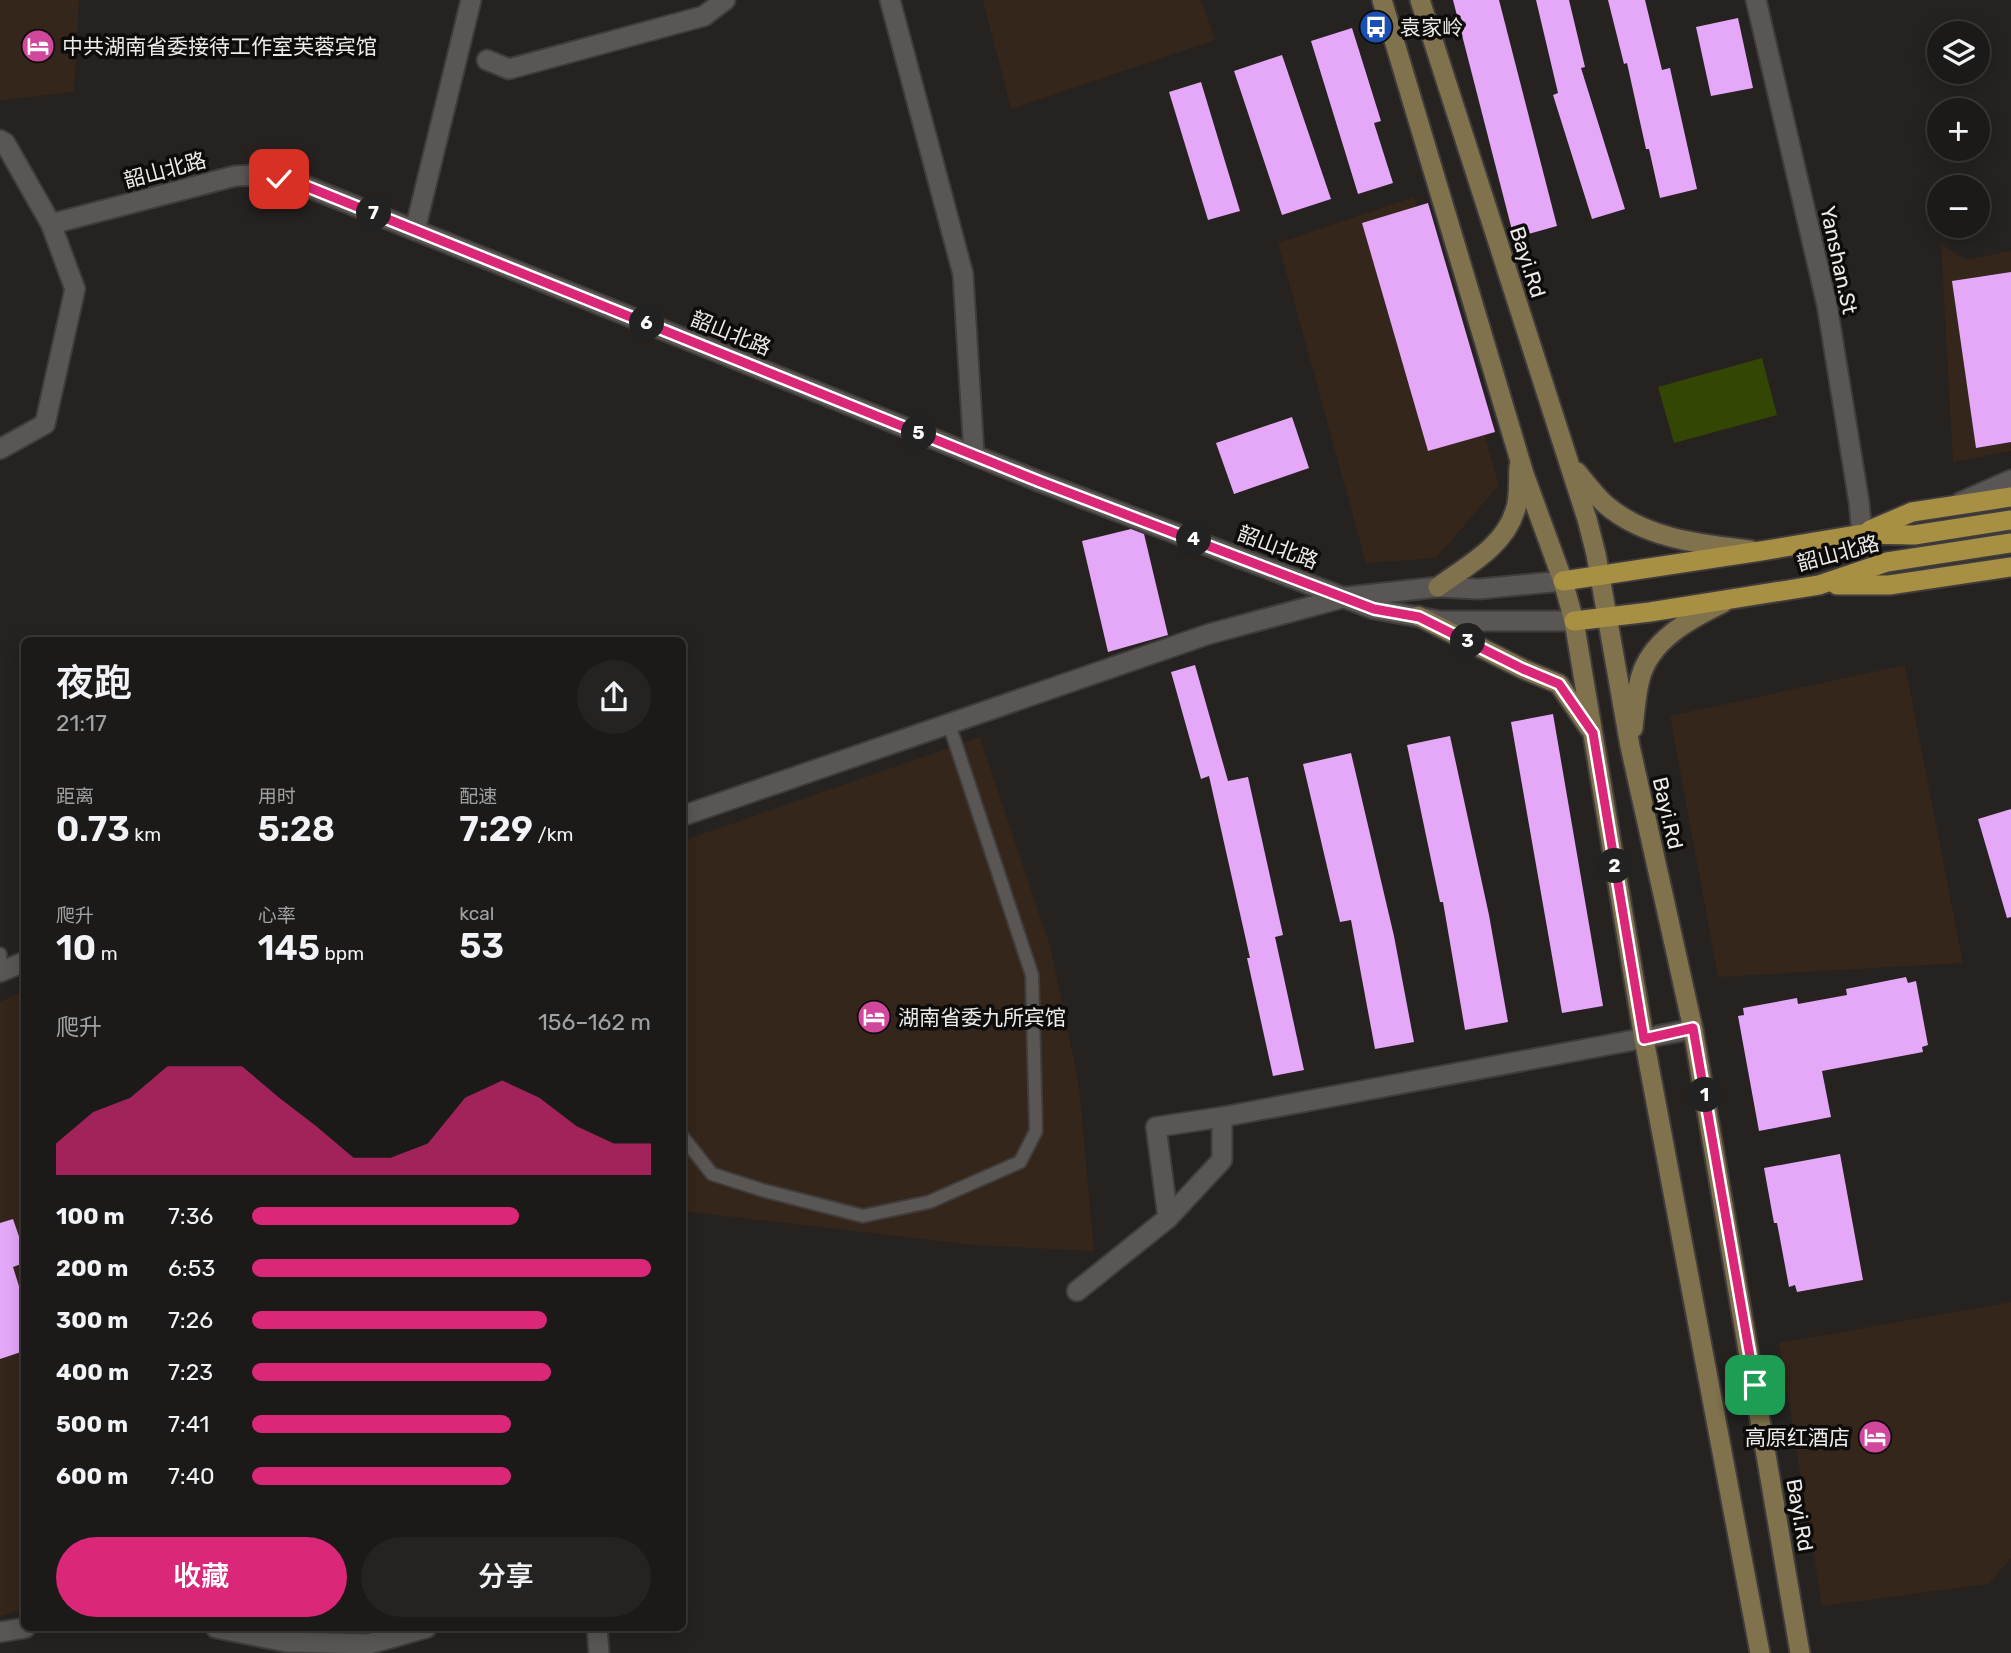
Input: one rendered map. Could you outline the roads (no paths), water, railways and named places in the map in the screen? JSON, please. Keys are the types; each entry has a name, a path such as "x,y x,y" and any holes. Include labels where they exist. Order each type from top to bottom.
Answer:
{"main road":[{"path":"1382,0 1520,459 1563,581 1574,621 1644,1039 1760,1653"},
{"name":"Bayi.Rd","path":"1420,0 1587,519 1600,576 1630,746 1693,1028 1800,1653"},
{"path":"1564,449 1577,471 1606,505 1647,530 1686,541 1761,551"},
{"path":"1438,587 1493,547 1506,530 1516,510 1520,459"},
{"path":"1862,534 1912,512 2011,497"},
{"name":"韶山北路","path":"1563,581 1862,534 1914,535 2011,520"},
{"name":"韶山北路","path":"1574,621 1819,584 1887,562 2011,543"},
{"path":"1819,584 1889,585 2011,567"},
{"path":"1630,746 1641,677 1647,660 1659,644 1686,623 1730,599"},
{"path":"1419,617 1559,684 1593,733"}],"street":[{"path":"415,230 471,0"},
{"path":"487,60 509,69 704,16 725,0"},
{"path":"890,0 963,274 974,455"},
{"name":"Yanshan.St","path":"1756,0 1827,305 1862,534"},
{"path":"0,140 5,143 51,224 75,289 45,424 0,449"},
{"name":"韶山北路","path":"51,224 235,176 259,175 303,185 974,455 1374,609 1441,621 1574,621"},
{"path":"1951,506 2011,480"},
{"name":"韶山北路","path":"1346,597 1438,587 1479,589 1563,581"},
{"path":"686,815 1209,634 1346,597"},
{"path":"0,966 21,962"},
{"path":"1168,1218 1156,1127 1222,1117 1693,1028"},
{"path":"1077,1291 1168,1218 1222,1160 1222,1117"},
{"path":"0,1632 21,1629"},
{"path":"231,1631 287,1642 369,1644 415,1631"},
{"path":"597,1631 599,1653"}],"lane":[{"path":"686,1141 712,1174 863,1216 929,1202 1020,1162 1036,1131 1032,975 949,724"}],"place":[{"name":"袁家岭","path":"1376,27"},
{"name":"中共湖南省委接待工作室芙蓉宾馆","path":"38,46"},
{"name":"湖南省委九所宾馆","path":"874,1017"},
{"name":"高原红酒店","path":"1875,1437"}]}
